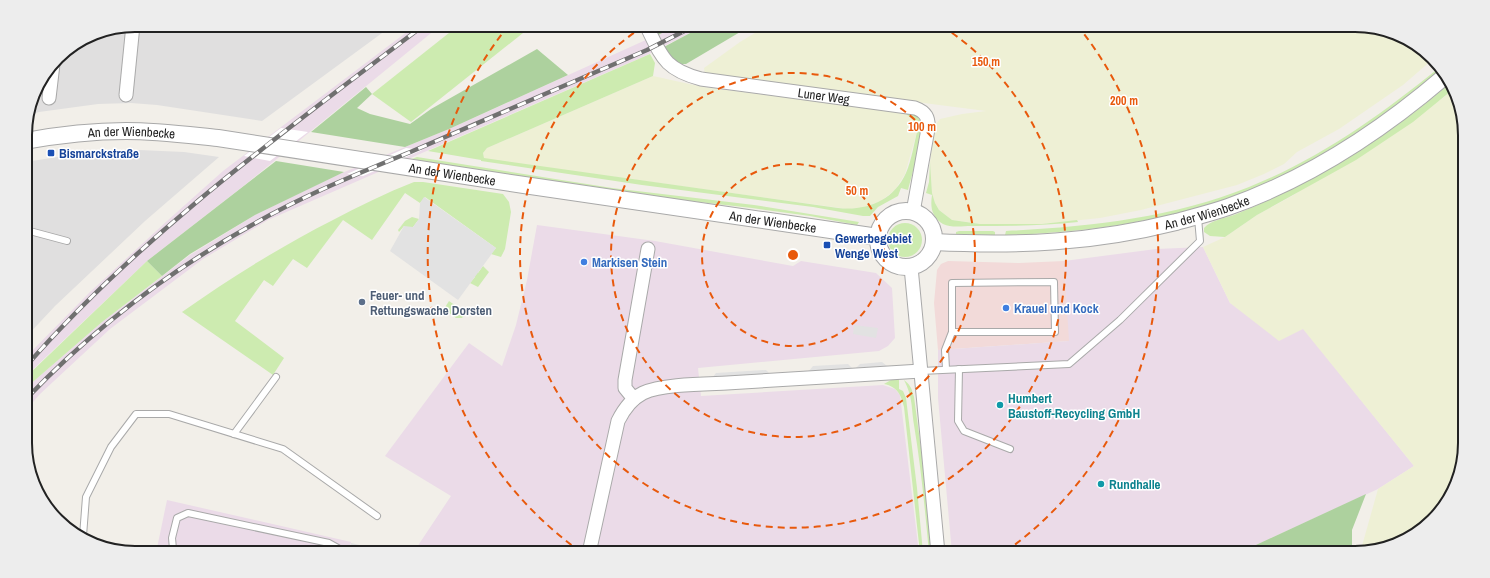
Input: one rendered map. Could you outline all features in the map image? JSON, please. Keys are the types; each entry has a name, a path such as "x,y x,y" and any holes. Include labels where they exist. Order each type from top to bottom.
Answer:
{"street":[{"path":"126,95 132,32"},
{"name":"Luner Weg","path":"649,32 662,58 679,72 701,79 915,108 924,112 928,117 928,130 913,212"},
{"path":"49,98 52,74"},
{"name":"An der Wienbecke","path":"934,242 1014,244 1075,241 1127,233 1221,210 1248,200 1317,166 1350,147 1393,118 1441,79"},
{"name":"An der Wienbecke","path":"32,140 46,137 126,131 210,138 878,237"},
{"path":"913,212 920,215 931,227 934,242 932,250 927,258 920,264 911,267 894,265 887,260 878,246 880,227 894,214 913,212"},
{"path":"634,399 625,388 624,380 648,249"},
{"path":"911,267 937,546"},
{"path":"591,546 618,422 622,412 634,399 643,393 654,389 687,385 921,370"}],"lane":[{"path":"921,370 1069,364 1120,320 1200,241 1198,216"},
{"path":"32,232 67,241"},
{"path":"946,370 945,350 952,332 952,283 1054,282 1054,332 952,332"},
{"path":"959,369 958,420 964,431 1010,449"},
{"path":"234,434 276,377"},
{"path":"83,532 86,498 111,447 136,414 169,414 283,449 377,516"},
{"path":"173,546 172,538 177,518 188,513 329,543 334,546"}],"shaded area":[{"path":"135,32 383,32 262,121 157,105 131,103 98,104 35,113 40,95 53,72 72,53 102,37"},
{"path":"407,32 432,32 246,184 147,261 32,370 32,351 90,292 223,171"},
{"path":"664,32 691,32 645,56 268,220 203,259 110,329 32,403 32,383 102,322 190,255 255,215 337,175 449,129"},
{"path":"139,150 184,152 219,157 145,221 55,306 32,331 32,161 91,152"},
{"path":"424,197 496,248 458,300 390,251 404,226 413,227 419,219 420,203"},
{"path":"537,225 655,241 793,266 801,261 876,273 892,288 895,338 888,346 879,351 698,368 701,396 883,385 895,389 900,395 918,546 418,546 451,496 385,456 469,343 502,366 516,325 527,280"},
{"path":"1203,247 1230,303 1303,328 1414,466 1378,489 1254,546 951,546 938,398 938,350 1069,341 1064,261 1156,249"},
{"path":"948,261 1019,263 1064,261 1070,341 938,350 934,303 937,270 941,264"},
{"path":"854,325 878,328 876,338 853,334"},
{"path":"882,362 887,366 856,368 860,364"},
{"path":"848,364 853,369 809,371 813,366"},
{"path":"766,370 770,374 712,378 716,373"},
{"path":"167,500 351,542 350,546 157,546"},
{"path":"351,543 364,546 350,546"}],"green space":[{"path":"450,32 524,32 411,122 372,94"},
{"path":"656,32 664,32 658,35"},
{"path":"692,32 740,32 686,64 679,64 663,53 662,48"},
{"path":"756,32 1355,32 1388,37 1412,49 1428,63 1403,85 1339,129 1297,152 1284,164 1237,185 1141,210 1100,218 1042,224 980,224 952,220 939,210 932,193 930,162 935,125 940,119 986,111 705,75 704,68"},
{"path":"537,49 568,75 449,129 405,147 311,132 366,87 372,94 357,108 370,114 410,124 431,109"},
{"path":"650,54 655,63 653,76 487,148 483,153 484,158 838,208 859,208 878,202 894,191 901,183 908,168 918,128 915,121 906,114 909,111 919,118 922,124 922,129 908,190 901,188 898,196 878,207 870,216 863,216 813,207 642,185 481,161 428,151"},
{"path":"1436,71 1438,74 1383,116 1321,157 1285,176 1247,192 1168,216 1128,224 1046,233 1005,235 1006,231 1067,227 1129,219 1220,198 1275,176 1325,149 1372,119"},
{"path":"653,76 703,87 855,106 906,114 915,121 918,128 905,174 895,190 882,200 868,207 848,209 484,159 483,153 487,148"},
{"path":"1446,87 1449,93 1413,122 1356,160 1257,215 1225,237 1210,236 1204,232 1204,228 1210,223 1234,215 1273,198 1336,165 1394,127"},
{"path":"1449,93 1457,121 1458,135 1457,457 1450,483 1437,506 1428,516 1418,525 1395,538 1362,546 1378,489 1414,466 1303,329 1279,341 1230,303 1203,247 1225,237 1257,215 1292,196"},
{"path":"417,157 612,188 754,205 859,222 857,225 810,216 752,208 610,192 412,159"},
{"path":"276,161 344,172 255,215 190,254 162,276 147,261"},
{"path":"930,162 932,193 935,203 939,210 952,220 980,224 1042,224 1077,220 1078,222 1011,226 950,226 943,224 934,215 931,204 932,195 926,193 929,182"},
{"path":"414,182 423,182 503,194 509,202 511,212 505,249 501,257 491,254 496,248 425,197 420,203 405,193 372,240 343,220 307,268 293,259 273,286 264,280 235,321 284,358 273,375 182,312 237,275 313,230"},
{"path":"412,217 419,219 413,227 478,273 483,266 489,272 478,287 470,283 475,277 404,226 399,232 398,230 405,221"},
{"path":"902,223 908,223 912,224 919,230 922,240 921,247 915,254 908,257 902,257 898,256 891,250 888,243 888,237 889,233 895,226"},
{"path":"993,231 995,232 995,235 956,234 956,232"},
{"path":"147,261 162,276 102,322 32,383 32,371"},
{"path":"449,301 466,313 462,318 456,318 444,309"},
{"path":"899,379 899,389 903,391 906,398 922,546 919,546 904,407 902,399 896,389 884,384 891,380"},
{"path":"904,380 910,386 914,397 923,463 931,546 928,546 921,473 909,392"},
{"path":"1366,494 1352,530 1352,546 1254,546"}],"pier":[{"path":"281,128 308,132 270,161 244,156"},
{"path":"406,148 422,150 363,176 347,174"}],"railway":[{"path":"32,360 118,271 167,227 268,144 415,32"},
{"path":"32,393 78,349 133,303 191,262 252,225 332,185 647,50 682,32"}],"place":[{"name":"Bismarckstraße","path":"51,153"},
{"name":"Gewerbegebiet Wenge West","path":"827,245"},
{"name":"Markisen Stein","path":"584,262"},
{"name":"Feuer- und Rettungswache Dorsten","path":"362,302"},
{"name":"Krauel und Kock","path":"1006,308"},
{"name":"Humbert Baustoff-Recycling GmbH","path":"1000,405"},
{"name":"Rundhalle","path":"1101,484"}]}
